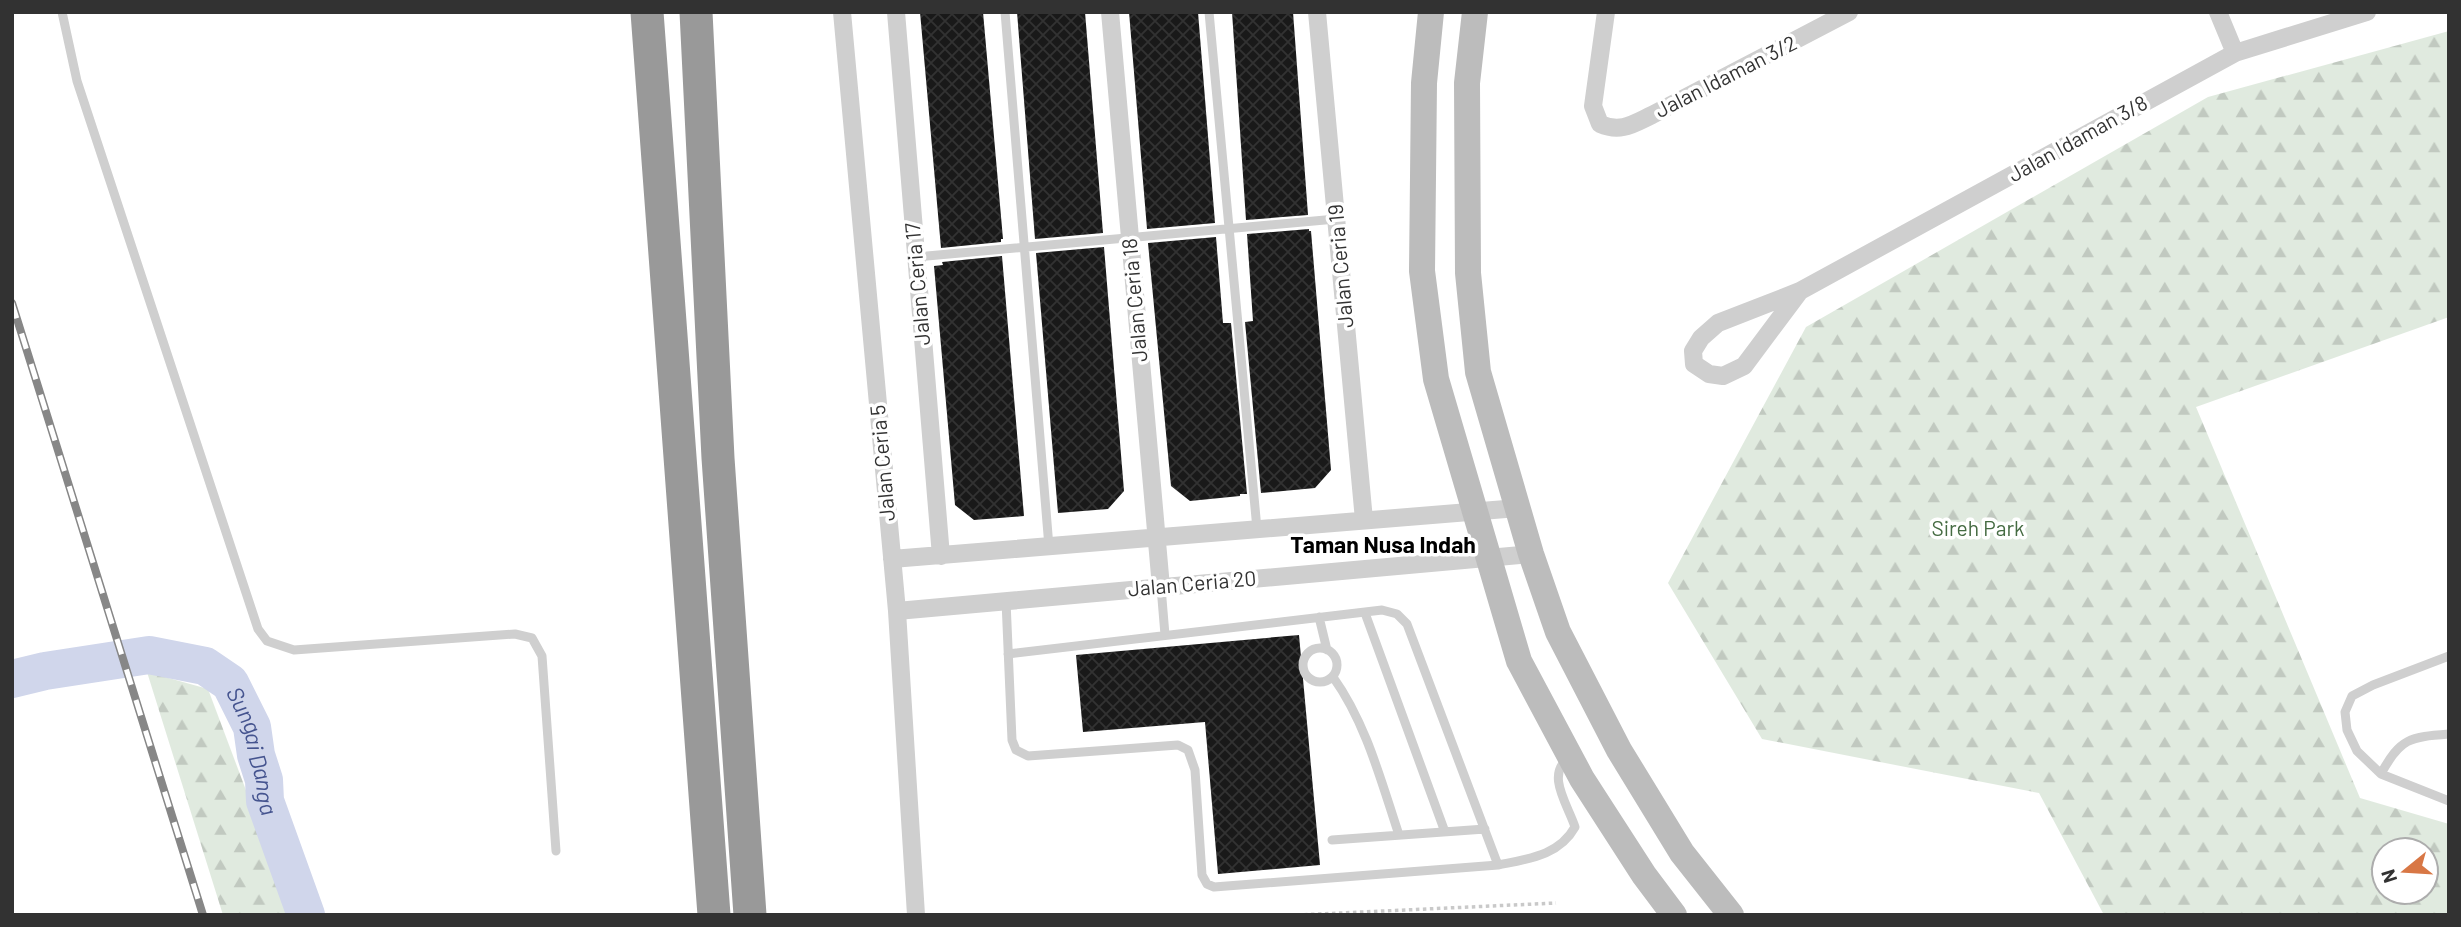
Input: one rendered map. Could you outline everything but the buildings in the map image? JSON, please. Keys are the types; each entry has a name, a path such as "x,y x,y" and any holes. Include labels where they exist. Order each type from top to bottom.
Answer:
{"highway":[{"path":"647,12 714,915"},
{"path":"696,12 718,458 750,915"}],"main road":[{"path":"1432,12 1424,83 1422,271 1436,379 1519,661 1582,779 1644,875 1674,915"},
{"path":"1475,12 1467,83 1468,274 1478,372 1531,554 1558,632 1619,750 1682,853 1731,915"}],"street":[{"name":"Jalan Ceria 5","path":"842,12 897,611 916,915"},
{"name":"Jalan Ceria 17","path":"896,12 941,556"},
{"name":"Jalan Ceria 18","path":"1110,12 1161,587"},
{"name":"Jalan Ceria 19","path":"1317,12 1364,520"},
{"name":"Jalan Idaman 3/2","path":"1606,12 1593,106 1600,124 1613,130 1628,126 1849,12"},
{"path":"2218,12 2235,53"},
{"name":"Jalan Idaman 3/8","path":"1800,290 1744,366 1723,376 1709,374 1695,364 1693,351 1701,338 1718,323 1800,290 2235,53 2367,12"},
{"path":"892,559 1518,508"},
{"name":"Jalan Ceria 20","path":"897,611 1531,554"}],"lane":[{"path":"62,12 77,81 258,629 267,640 294,650 515,634 533,638 541,656 556,851"},
{"path":"1005,12 1049,547"},
{"path":"1209,12 1257,529"},
{"path":"916,257 1337,219"},
{"path":"1161,587 1165,635"},
{"path":"1006,601 1012,740 1016,750 1028,756 1178,745 1188,750 1195,770 1202,876 1207,884 1214,887 1498,865 1543,856 1569,839 1575,827 1558,785 1557,773 1561,764 1570,757"},
{"path":"1008,654 1382,610 1397,614 1406,624 1498,865"},
{"path":"1365,613 1445,832"},
{"path":"1319,617 1327,650"},
{"path":"1321,648 1327,650 1337,661 1333,677 1324,682 1312,680 1304,672 1304,661 1311,651 1321,648"},
{"path":"2449,656 2351,696 2345,712 2347,730 2357,751 2381,774 2449,801"},
{"path":"1333,677 1348,697 1361,728 1399,835"},
{"path":"2381,774 2400,745 2412,739 2449,734"},
{"path":"1332,840 1485,829"}],"path":[{"path":"1297,915 1556,903"}],"green space":[{"name":"Sireh Park","path":"2449,31 2449,317 2196,407 2360,798 2449,824 2449,915 2104,915 2039,793 1762,739 1668,583 1806,327 2208,97"},
{"path":"147,672 208,689 290,915 223,915"}],"waterway":[{"name":"Sungai Danga","path":"12,679 45,671 149,655 205,666 230,683 252,727 256,755 264,780 265,801 306,915"}],"railway":[{"path":"12,303 203,915"}],"district":[{"name":"Taman Nusa Indah","path":"1383,545"}]}
